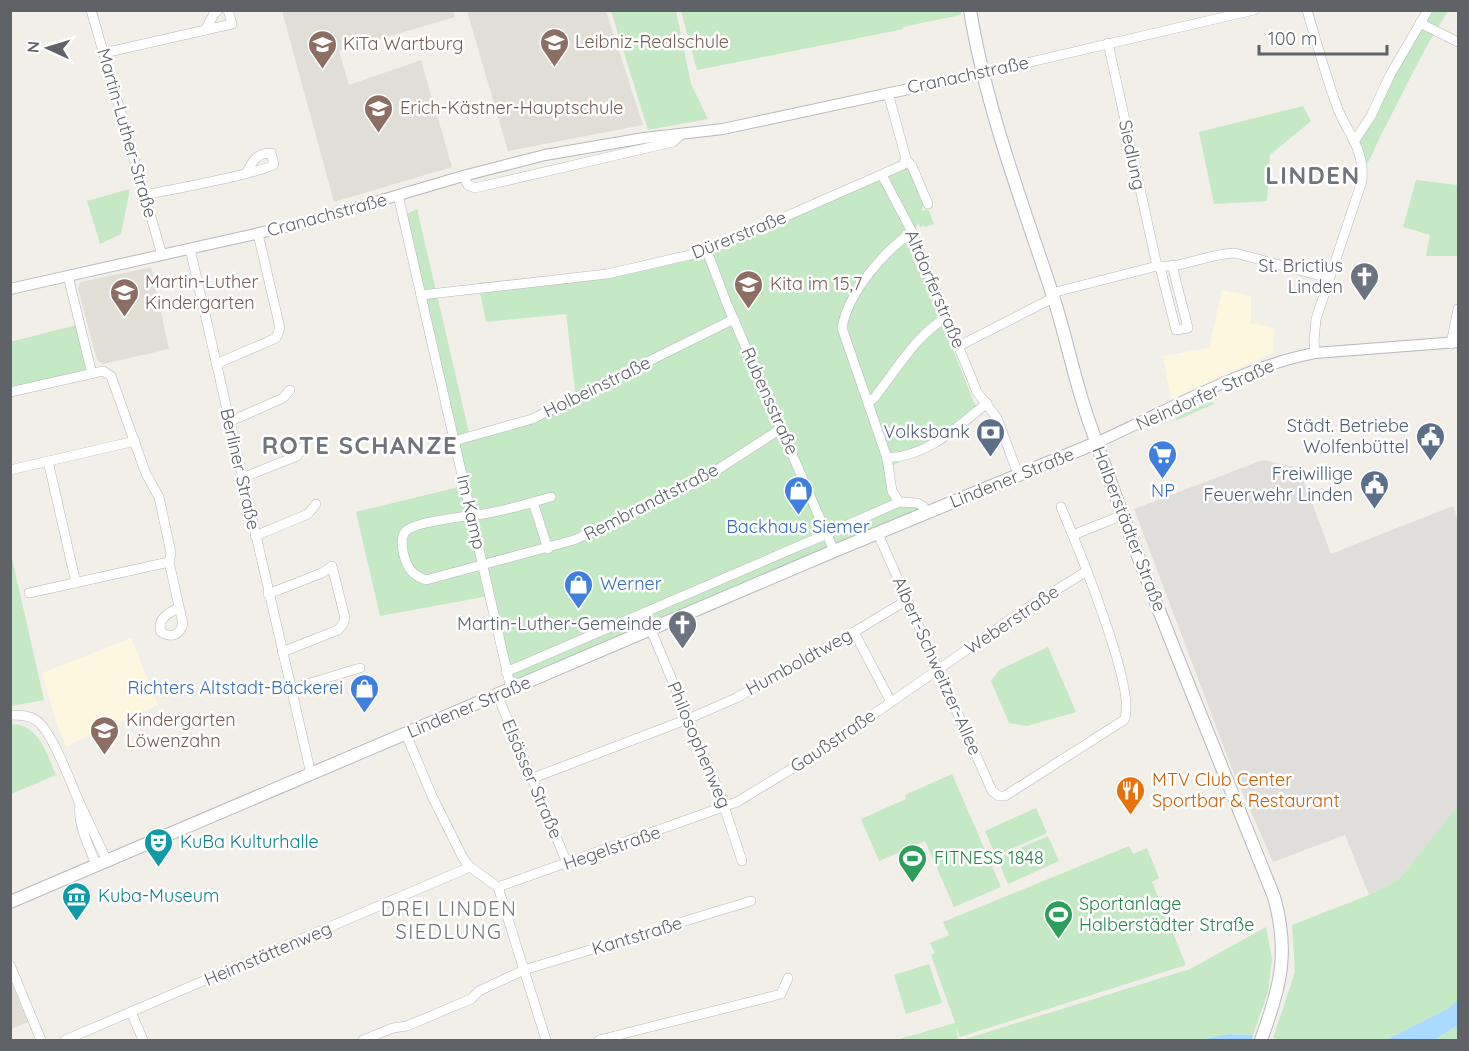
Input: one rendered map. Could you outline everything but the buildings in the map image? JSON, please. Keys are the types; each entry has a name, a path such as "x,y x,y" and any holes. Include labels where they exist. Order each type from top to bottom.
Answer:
{"main road":[{"name":"Halberstädter Straße","path":"970,10 983,73 1014,180 1053,296 1096,443 1224,775 1274,897 1282,933 1281,977 1277,996 1261,1041"},
{"name":"Lindener Straße","path":"10,902 834,551 1096,443"}],"street":[{"name":"Martin-Luther-Straße","path":"91,10 162,255"},
{"path":"205,30 218,10"},
{"path":"104,53 232,24 228,10"},
{"name":"Cranachstraße","path":"10,289 258,234 463,176 575,149 723,129 797,115 1254,10"},
{"path":"1307,10 1335,103 1355,140 1364,168 1362,181 1314,328 1315,353"},
{"path":"1355,140 1371,116 1390,75 1428,10"},
{"path":"1420,22 1458,42"},
{"name":"Siedlung","path":"1108,43 1158,266 1176,330 1188,328 1172,265"},
{"path":"888,93 906,160"},
{"name":"Cranachstraße","path":"463,176 468,185 475,188 673,142 682,134"},
{"name":"Dürerstraße","path":"421,295 607,274 707,251 882,175 903,165 906,160"},
{"name":"Altdorferstraße","path":"906,160 912,166 928,204"},
{"path":"145,195 246,174"},
{"name":"Altdorferstraße","path":"882,175 912,232 977,392 997,418 1018,474"},
{"name":"Im Kamp","path":"398,195 511,689"},
{"path":"899,502 892,491 887,458 869,402 843,335 843,320 853,297 872,271 888,252 912,232"},
{"path":"216,363 276,338 279,334 280,328 258,234"},
{"name":"Berliner Straße","path":"190,249 311,774"},
{"name":"Rubensstraße","path":"707,251 834,551"},
{"path":"959,346 1053,296 1158,266 1225,253 1235,253 1329,278"},
{"path":"68,276 92,374"},
{"path":"1455,343 1458,309"},
{"path":"869,402 923,336 947,317"},
{"name":"Holbeinstraße","path":"454,441 532,419 734,319"},
{"name":"Neindorfer Straße","path":"1096,443 1253,370 1292,357 1315,353 1455,343"},
{"path":"10,392 103,371 111,376 146,474 159,497 171,553 169,562 178,608"},
{"path":"229,422 283,398 290,390"},
{"path":"887,458 904,457 926,449 940,441 987,404"},
{"name":"Rembrandtstraße","path":"471,515 413,527 406,531 402,539 403,552 411,573 426,580 548,549 574,540 703,479 782,428"},
{"path":"10,470 135,441"},
{"path":"242,478 297,456 303,447"},
{"path":"48,461 76,583"},
{"path":"471,515 484,514 551,497"},
{"path":"533,502 548,549"},
{"name":"Lindener Straße","path":"506,672 899,502 917,503 923,506 927,513"},
{"path":"255,536 308,514 316,504"},
{"path":"1061,507 1087,571"},
{"path":"1072,535 1123,515"},
{"name":"Albert-Schweitzer-Allee","path":"878,534 992,791 999,796 1005,796 1015,790 1124,720 1127,715 1114,650 1087,571"},
{"path":"29,593 169,562"},
{"path":"268,594 322,573 332,566 345,618 343,624 338,630 282,652"},
{"name":"Weberstraße","path":"938,669 1027,608 1087,571"},
{"name":"Humboldtweg","path":"533,778 736,698 907,600"},
{"name":"Philosophenweg","path":"651,630 726,808 742,861"},
{"path":"854,632 891,702"},
{"path":"290,689 360,668"},
{"name":"Gaußstraße","path":"726,808 816,754 938,669"},
{"name":"Elsässer Straße","path":"496,694 567,863"},
{"path":"10,715 30,717 40,722 49,735 80,804 102,863"},
{"path":"406,734 432,796 463,858 470,867 498,888 546,1041"},
{"name":"Hegelstraße","path":"498,888 726,808"},
{"name":"Heimstättenweg","path":"65,1041 470,867"},
{"name":"Kantstraße","path":"363,1041 471,999 479,991 524,970 751,901"},
{"path":"10,965 41,1041"},
{"path":"599,1041 781,994 788,978"},
{"path":"130,1012 143,1041"}],"shaded area":[{"name":"Erich-Kästner-Hauptschule","path":"282,11 453,11 455,17 339,51 349,85 421,60 452,167 334,202"},
{"name":"Leibniz-Realschule","path":"467,11 606,11 643,125 508,151"},
{"name":"Martin-Luther Kindergarten","path":"151,267 169,349 103,364 97,360 78,288 81,282"},
{"path":"1222,290 1251,296 1251,323 1275,328 1272,353 1171,399 1163,356 1209,348"},
{"path":"1263,460 1299,468 1331,554 1453,506 1458,520 1458,805 1400,878 1369,895 1345,835 1273,862 1233,771 1134,509"},
{"path":"131,638 158,705 66,746 57,725 42,673"},
{"path":"10,980 28,1022 11,1029 10,1029"}],"green space":[{"path":"611,11 676,11 691,84 708,119 648,130"},
{"path":"681,11 961,11 961,15 902,27 904,29 697,70"},
{"path":"1428,11 1448,11 1422,55 1372,155 1363,168 1355,140"},
{"path":"1303,106 1311,121 1270,155 1267,201 1214,204 1199,132"},
{"path":"902,162 915,178 921,191 922,211 928,209 934,224 920,227 918,223 916,228 905,231 976,407 974,412 915,454 892,466 899,501 917,503 927,513 511,689 489,596 380,616 356,512 459,487 454,441 402,216 417,209 470,437 532,419 576,397 566,314 486,322 478,283 620,269 710,245"},
{"path":"1416,180 1458,185 1458,256 1426,256 1430,235 1403,227"},
{"path":"130,189 121,234 100,244 87,201"},
{"path":"80,324 92,374 11,392 10,342"},
{"path":"1212,401 1214,404 1175,421 1178,416"},
{"path":"11,554 44,700 10,706"},
{"path":"1048,647 1076,712 1027,726 1009,723 991,681 999,670"},
{"path":"11,725 31,730 37,736 56,775 11,794"},
{"path":"952,774 1001,887 954,907 925,841 879,861 861,819 906,799 905,795"},
{"path":"1458,805 1458,1000 1449,1008 1386,1040 1281,1040 1273,1038 1295,972 1292,925 1369,895 1400,878"},
{"path":"1036,808 1047,833 996,856 985,831"},
{"path":"1048,836 1059,861 1008,884 997,858"},
{"name":"Sportanlage Halberstädter Straße","path":"1129,846 1133,854 1147,848 1159,878 1152,882 1186,965 960,1037 956,1028 958,1040 896,1040 955,1023 931,955 935,953 930,943 949,935 943,922"},
{"path":"1266,927 1272,959 1268,992 1253,1035 1229,1034 1198,1040 962,1040 1190,969"},
{"path":"929,964 942,1003 906,1014 894,975"},
{"path":"1458,1025 1458,1040 1434,1040"}],"water":[{"path":"1458,1000 1458,1025 1434,1040 1386,1040 1449,1008"},
{"path":"1229,1034 1253,1035 1252,1040 1198,1040"}],"place":[{"name":"Leibniz-Realschule","path":"554,68"},
{"name":"KiTa Wartburg","path":"322,70"},
{"name":"Erich-Kästner-Hauptschule","path":"379,134"},
{"name":"St. Brictius Linden","path":"1364,302"},
{"name":"Kita im 15,7","path":"749,310"},
{"name":"Martin-Luther Kindergarten","path":"124,318"},
{"name":"Volksbank","path":"991,458"},
{"name":"Städt. Betriebe Wolfenbüttel","path":"1430,462"},
{"name":"NP","path":"1163,480"},
{"name":"Freiwillige Feuerwehr Linden","path":"1374,510"},
{"name":"Backhaus Siemer","path":"798,516"},
{"name":"Werner","path":"579,610"},
{"name":"Martin-Luther-Gemeinde","path":"683,650"},
{"name":"Richters Altstadt-Bäckerei","path":"364,714"},
{"name":"Kindergarten Löwenzahn","path":"105,756"},
{"name":"MTV Club Center Sportbar & Restaurant","path":"1131,816"},
{"name":"KuBa Kulturhalle","path":"159,868"},
{"name":"FITNESS 1848","path":"913,884"},
{"name":"Kuba-Museum","path":"77,922"},
{"name":"Sportanlage Halberstädter Straße","path":"1058,940"}],"district":[{"name":"LINDEN","path":"1313,176"},
{"name":"ROTE SCHANZE","path":"360,446"},
{"name":"DREI LINDEN SIEDLUNG","path":"449,920"}]}
